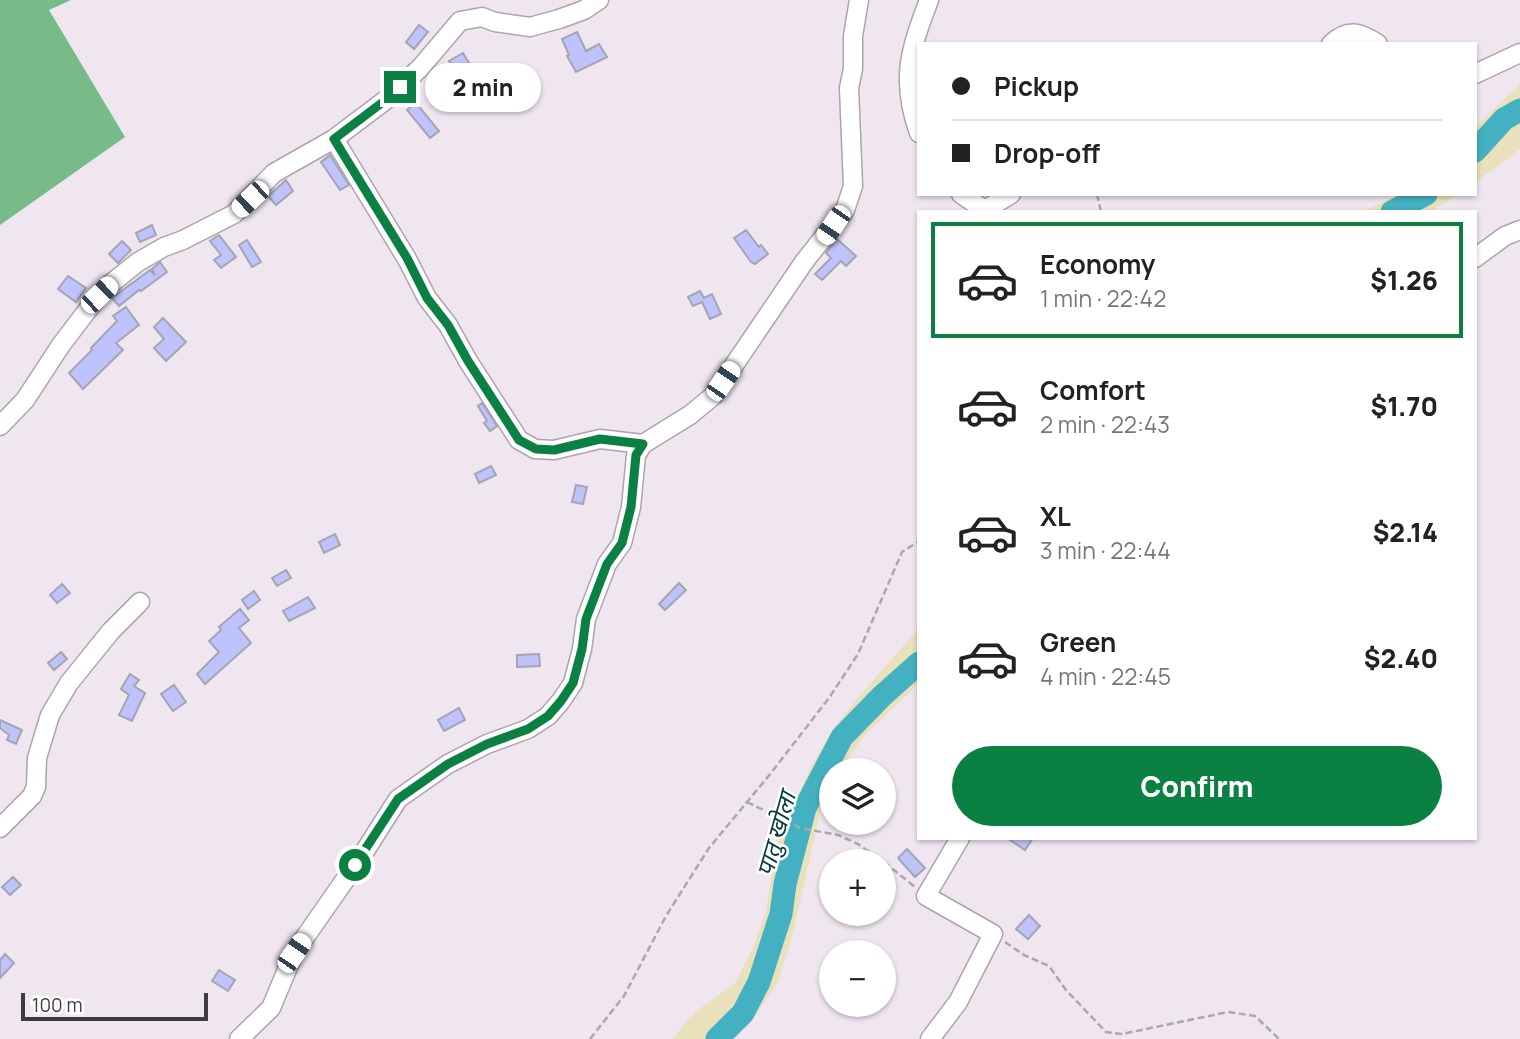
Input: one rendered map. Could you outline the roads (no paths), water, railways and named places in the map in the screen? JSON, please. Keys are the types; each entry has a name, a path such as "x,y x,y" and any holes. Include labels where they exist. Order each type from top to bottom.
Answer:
{"street":[{"path":"0,426 24,400 99,295 113,282 138,262 164,247 234,214 274,173 334,139 387,99 420,68 460,21 482,17 495,22 530,27 584,10 599,0"},
{"path":"239,1039 271,1007 294,953 398,799 458,759 487,744 528,729 548,716 573,683 586,619 607,564 622,543 631,507 636,455 643,444 690,415 713,396 804,262 845,209 853,186 849,88 859,0"},
{"path":"917,126 908,93 909,65 915,36 929,0"},
{"path":"1333,42 1350,31 1363,34 1375,42"},
{"path":"1477,73 1520,53"},
{"path":"334,139 407,258 427,298 448,325 519,440 536,449 554,450 600,439 643,444"},
{"path":"964,196 985,210 1008,196"},
{"path":"1477,257 1505,236 1520,230"},
{"path":"0,828 32,796 36,787 37,758 50,715 69,683 111,631 140,602"},
{"path":"930,1039 958,1002 993,934 926,896 959,840"}],"waterway":[{"name":"पातु खोला","path":"1477,149 1504,119 1520,110"},
{"name":"पातु खोला","path":"1396,210 1422,196"},
{"name":"पातु खोला","path":"717,1039 743,1013 759,982 781,914 785,884 805,808 842,737 917,665"}]}
